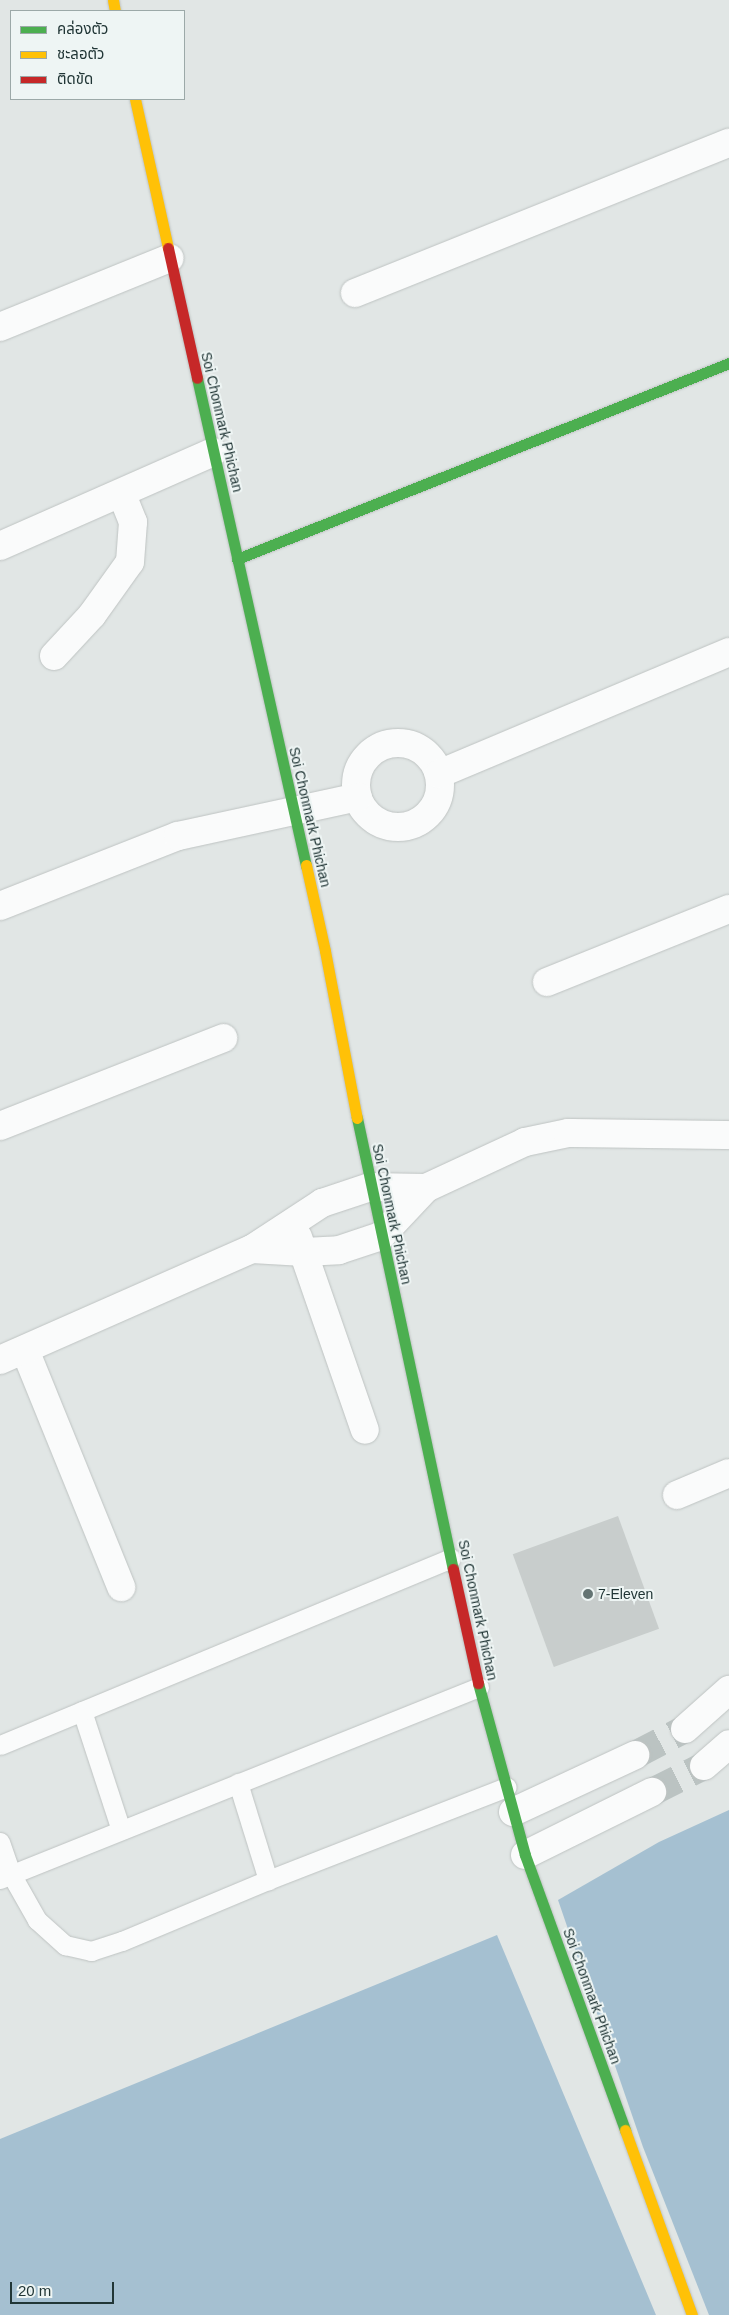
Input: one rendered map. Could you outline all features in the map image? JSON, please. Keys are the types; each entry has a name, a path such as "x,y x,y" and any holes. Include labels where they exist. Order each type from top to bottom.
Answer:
{"street":[{"name":"Soi Chonmark Phichan","path":"135,100 324,951 370,1187 479,1687 525,1855 692,2315"},
{"path":"355,293 729,143"},
{"path":"0,327 170,258"},
{"path":"237,559 729,363"},
{"path":"0,546 213,452"},
{"path":"54,656 92,615 130,562 133,522 121,493"},
{"path":"439,774 729,653"},
{"path":"400,743 414,745 434,762 439,774 441,788 437,802 428,815 417,824 402,827 388,826 374,820 364,810 358,797 356,784 359,770 365,759 375,750 387,745 400,743"},
{"path":"0,906 178,836 358,797"},
{"path":"548,982 729,909"},
{"path":"0,1126 223,1038"},
{"path":"252,1249 304,1252 339,1250 381,1236 426,1188 525,1142 568,1134 729,1135"},
{"path":"0,1360 252,1249 291,1221 322,1202 370,1187 426,1188"},
{"path":"291,1221 304,1252 365,1430"},
{"path":"25,1350 121,1587"},
{"path":"676,1495 729,1473"},
{"path":"685,1729 729,1690"},
{"path":"704,1766 729,1744"},
{"path":"510,1800 635,1755"},
{"path":"525,1855 652,1792"}],"lane":[{"path":"0,1745 451,1558"},
{"path":"6,1876 479,1687"},
{"path":"82,1711 121,1830"},
{"path":"238,1783 268,1880"},
{"path":"0,1842 6,1876 37,1920 65,1945 91,1951 122,1941 268,1880 510,1800"}],"water":[{"path":"729,1810 729,2315 709,2315 643,2147 558,1900 659,1842"},
{"path":"497,1935 656,2315 0,2315 0,2139"}],"building":[{"name":"7-Eleven","path":"618,1516 659,1629 554,1667 513,1554"}],"tunnel":[{"path":"635,1755 685,1729"},
{"path":"652,1792 704,1766"}],"traffic: fast":[{"path":"237,559 729,363"},
{"path":"197,378 306,865"},
{"path":"357,1118 453,1569"},
{"path":"478,1683 525,1855 625,2130"}],"traffic: slow":[{"path":"113,0 115,10"},
{"path":"135,100 168,248"},
{"path":"306,865 325,951 357,1118"},
{"path":"625,2130 692,2315"}],"traffic: jam":[{"path":"168,248 197,378"},
{"path":"453,1569 478,1683"}],"place":[{"name":"7-Eleven","path":"588,1594"}]}
